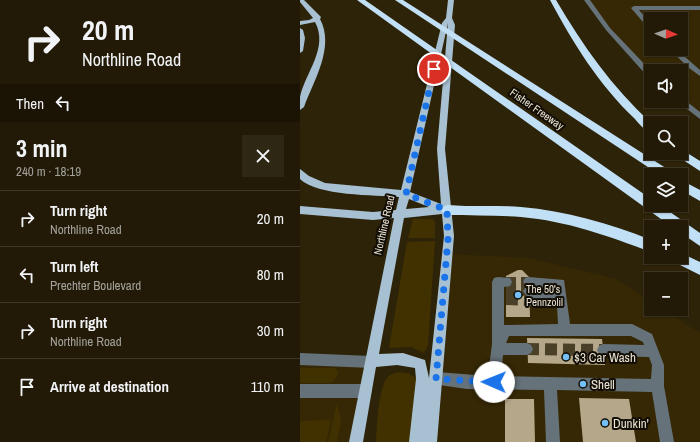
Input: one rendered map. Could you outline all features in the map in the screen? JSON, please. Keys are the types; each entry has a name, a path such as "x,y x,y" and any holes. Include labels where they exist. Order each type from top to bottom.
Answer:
{"highway":[{"name":"Fisher Freeway","path":"360,0 700,240"},
{"name":"Fisher Freeway","path":"398,0 657,168"},
{"path":"553,0 575,40 592,65 631,110 644,122"},
{"path":"688,158 700,167"},
{"path":"688,188 700,196"},
{"path":"447,210 469,212 520,212 565,218 605,229 644,243"},
{"path":"688,263 700,269"}],"main road":[{"path":"300,104 322,45 323,31 318,17 301,0"},
{"name":"Northline Road","path":"430,442 448,239 447,210 441,149 452,25 449,18 451,0"},
{"path":"300,23 310,22 318,17"},
{"name":"Northline Road","path":"356,442 401,213 444,23 449,18"},
{"path":"300,30 302,38 300,51"},
{"path":"300,173 306,179 324,187 406,194 447,210"},
{"path":"300,210 373,216 447,210"},
{"path":"371,362 392,358 412,359 421,364 423,379 416,442"},
{"path":"361,417 362,442"}],"street":[{"path":"587,0 608,29 644,68"},
{"path":"644,20 634,8 696,10"},
{"path":"679,56 700,74"},
{"path":"688,106 700,116"},
{"path":"561,292 529,291 561,292"},
{"path":"561,292 565,330"},
{"path":"494,382 502,293"},
{"path":"498,347 506,330 632,330 648,338 658,365 657,386 667,442"},
{"path":"498,347 528,349"},
{"path":"603,350 652,351"},
{"path":"300,359 371,362"},
{"path":"436,379 550,384 657,386"},
{"path":"550,384 554,442"},
{"path":"300,391 365,392"}],"shaded area":[{"path":"587,0 700,0 700,116 688,106 688,64 644,64 644,66 633,58"},
{"path":"413,219 433,219 435,222 435,238 408,238"},
{"path":"435,241 428,345 424,353 411,347 389,348 407,242"},
{"path":"447,254 529,258 616,279 644,297 644,316 674,316 700,333 700,442 430,442"},
{"path":"300,359 371,362 356,442 300,442"},
{"path":"300,368 335,368 338,371 338,375 331,383 300,383"},
{"path":"397,372 408,373 416,378 418,388 410,442 376,442 378,411 383,387 387,378"},
{"path":"337,404 341,420 337,442 328,442"},
{"path":"331,420 326,442 300,442 300,421"}],"building":[{"name":"The 50's Pennzolil","path":"518,270 522,270 529,277 530,317 506,317 506,276"},
{"name":"$3 Car Wash","path":"527,338 602,339 605,365 528,363"},
{"path":"579,398 629,399 636,442 583,442"},
{"path":"505,399 534,399 535,442 505,442"}],"tunnel":[{"path":"506,282 529,282"},
{"path":"506,290 529,291"},
{"path":"506,299 530,300"},
{"path":"527,349 603,350"}],"place":[{"name":"The 50's Pennzolil","path":"518,295"},
{"name":"$3 Car Wash","path":"566,357"},
{"name":"Shell","path":"583,384"},
{"name":"Dunkin'","path":"605,423"}],"route":[{"path":"434,69 406,194 447,210 449,236 436,379 467,382 494,382"}]}
